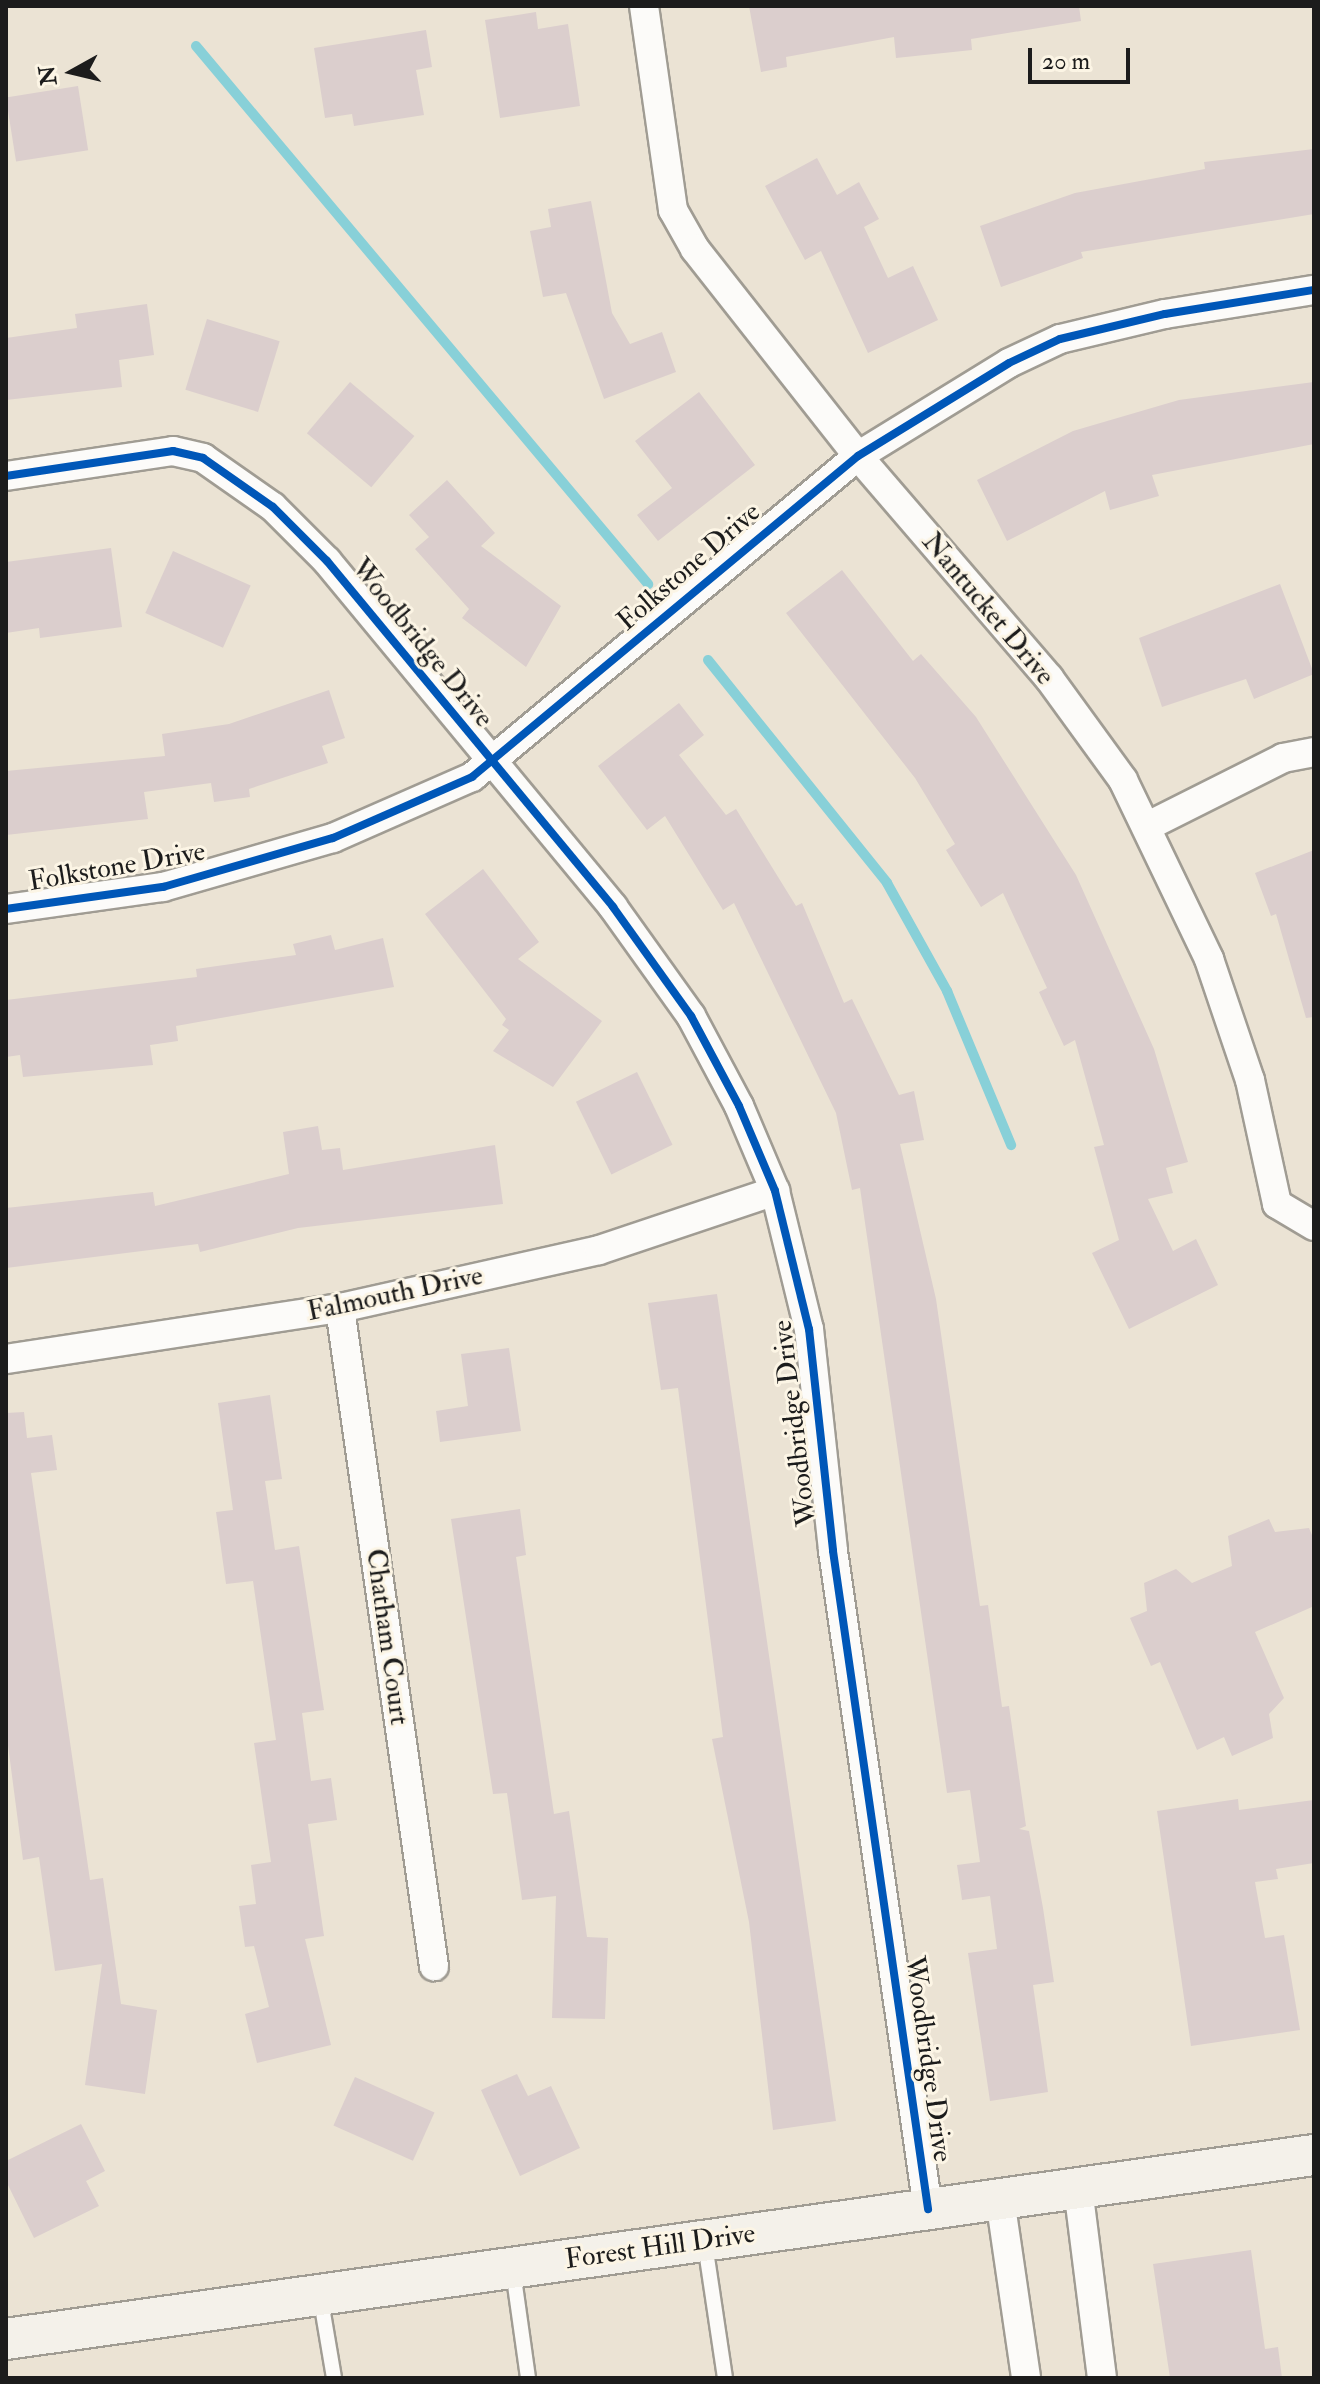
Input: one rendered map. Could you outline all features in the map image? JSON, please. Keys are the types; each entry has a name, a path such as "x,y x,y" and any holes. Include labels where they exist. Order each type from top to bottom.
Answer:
{"main road":[{"name":"Forest Hill Drive","path":"6,2339 1314,2155"}],"street":[{"name":"Nantucket Drive","path":"644,6 673,210 695,249 858,456 1049,678 1148,826 1209,959 1250,1080 1277,1204 1314,1226"},
{"name":"Folkstone Drive","path":"6,909 163,887 333,838 493,764 747,541 858,456 1060,339 1314,290"},
{"name":"Woodbridge Drive","path":"6,476 173,451 203,458 273,507 327,561 613,907 691,1016 775,1191 809,1329 833,1551 928,2209"},
{"path":"1148,826 1283,758 1314,752"},
{"name":"Falmouth Drive","path":"6,1359 340,1308 599,1250 775,1191"},
{"name":"Chatham Court","path":"340,1308 434,1966"},
{"path":"1078,2188 1102,2378"},
{"path":"1000,2199 1026,2378"}],"lane":[{"path":"705,2241 725,2378"},
{"path":"513,2268 528,2378"},
{"path":"320,2295 334,2378"}],"building":[{"path":"749,6 1079,6 1081,21 971,39 972,50 896,58 894,37 786,57 787,67 761,72"},
{"path":"536,12 538,29 568,24 580,106 500,118 485,20"},
{"path":"426,30 432,67 416,70 424,115 354,126 352,114 325,118 314,48"},
{"path":"78,86 88,150 16,162 6,97"},
{"path":"1314,149 1314,214 1081,252 1083,258 1001,287 980,226 1075,193 1205,169 1204,162"},
{"path":"817,158 837,195 859,182 879,219 864,227 888,278 913,266 938,320 868,353 821,251 805,260 765,186"},
{"path":"591,201 612,313 630,344 662,332 676,372 604,399 566,293 543,297 530,231 551,227 548,209"},
{"path":"147,304 154,355 119,360 122,387 6,400 6,338 77,328 75,314"},
{"path":"207,319 280,341 258,412 185,390"},
{"path":"350,382 414,436 371,487 307,433"},
{"path":"1314,382 1314,444 1152,475 1159,496 1110,510 1105,491 1007,541 977,480 1073,431 1179,400"},
{"path":"699,392 755,465 658,541 637,515 672,488 635,441"},
{"path":"447,480 495,533 481,546 561,606 526,667 462,618 469,609 415,549 429,537 409,515"},
{"path":"111,548 122,627 40,638 39,628 6,633 6,562"},
{"path":"173,551 251,586 223,648 145,613"},
{"path":"842,570 913,661 921,654 976,717 1076,875 1154,1049 1188,1162 1166,1168 1173,1193 1148,1199 1173,1251 1196,1239 1218,1285 1129,1329 1092,1253 1119,1240 1094,1147 1104,1145 1075,1040 1064,1046 1039,992 1047,988 1003,893 981,907 946,850 955,844 915,778 786,613"},
{"path":"1280,584 1314,674 1254,699 1246,679 1162,707 1139,638"},
{"path":"329,690 345,738 322,746 328,763 249,789 250,797 214,802 211,783 144,792 148,819 6,835 6,771 165,756 162,734 229,724"},
{"path":"679,703 704,735 679,755 726,815 736,809 796,906 802,903 844,1003 852,999 899,1095 914,1091 924,1140 900,1144 936,1299 980,1606 988,1605 1002,1707 1009,1706 1026,1826 1019,1829 1029,1831 1043,1908 1054,1982 1033,1985 1048,2092 990,2101 968,1953 997,1949 990,1896 962,1900 957,1865 980,1862 970,1790 947,1793 860,1188 852,1190 836,1113 734,903 723,910 665,816 647,830 598,766"},
{"path":"1314,850 1314,1017 1306,1018 1276,914 1271,916 1255,873"},
{"path":"483,869 539,942 518,959 602,1021 553,1087 493,1051 509,1030 502,1025 506,1019 425,914"},
{"path":"331,935 335,950 383,938 394,987 176,1026 178,1041 150,1045 153,1065 23,1077 20,1055 6,1057 6,1000 197,977 196,969 296,955 293,944"},
{"path":"637,1072 673,1145 611,1175 576,1102"},
{"path":"318,1126 322,1150 340,1148 343,1170 495,1145 503,1204 298,1228 200,1252 198,1244 6,1268 6,1208 153,1192 155,1206 289,1174 283,1132"},
{"path":"717,1294 836,2121 773,2130 749,1922 712,1739 723,1737 678,1388 661,1390 648,1303"},
{"path":"509,1348 521,1431 440,1442 436,1411 468,1406 461,1354"},
{"path":"270,1395 282,1479 265,1481 275,1550 299,1546 324,1710 302,1713 311,1781 331,1778 337,1820 308,1824 324,1936 305,1939 331,2045 257,2063 245,2014 269,2007 254,1946 245,1947 239,1906 256,1904 251,1865 271,1862 254,1743 276,1740 253,1581 226,1584 216,1512 233,1510 218,1403"},
{"path":"24,1412 27,1438 52,1435 57,1470 31,1473 90,1880 103,1878 121,2004 157,2010 145,2094 85,2085 102,1964 55,1971 39,1857 23,1860 6,1730 6,1413"},
{"path":"520,1509 526,1555 516,1557 554,1814 569,1811 587,1937 608,1938 605,2019 552,2018 556,1896 522,1900 507,1793 493,1794 451,1519"},
{"path":"1269,1519 1275,1532 1309,1528 1314,1540 1312,1607 1255,1632 1284,1698 1269,1714 1273,1738 1232,1756 1224,1737 1197,1750 1160,1662 1151,1666 1130,1618 1147,1611 1144,1583 1176,1569 1192,1583 1232,1566 1228,1536"},
{"path":"1238,1799 1239,1810 1314,1800 1314,1863 1276,1869 1278,1879 1255,1882 1265,1938 1284,1935 1300,2030 1191,2046 1157,1811"},
{"path":"517,2074 528,2096 551,2086 580,2148 520,2176 481,2090"},
{"path":"355,2077 434,2112 413,2161 333,2125"},
{"path":"81,2124 105,2171 86,2181 99,2206 34,2238 6,2181 6,2161"},
{"path":"1251,2250 1265,2349 1278,2347 1282,2378 1170,2378 1153,2264"}],"waterway":[{"path":"196,46 648,584"},
{"path":"708,660 887,883 947,991 1011,1145"}],"cycle path":[{"path":"6,909 163,887 333,838 472,777 858,456 1009,363 1060,339 1165,314 1314,290"},
{"path":"6,476 173,451 203,458 273,507 327,561 613,907 691,1016 739,1106 775,1191 809,1329 833,1551 928,2209"}]}
